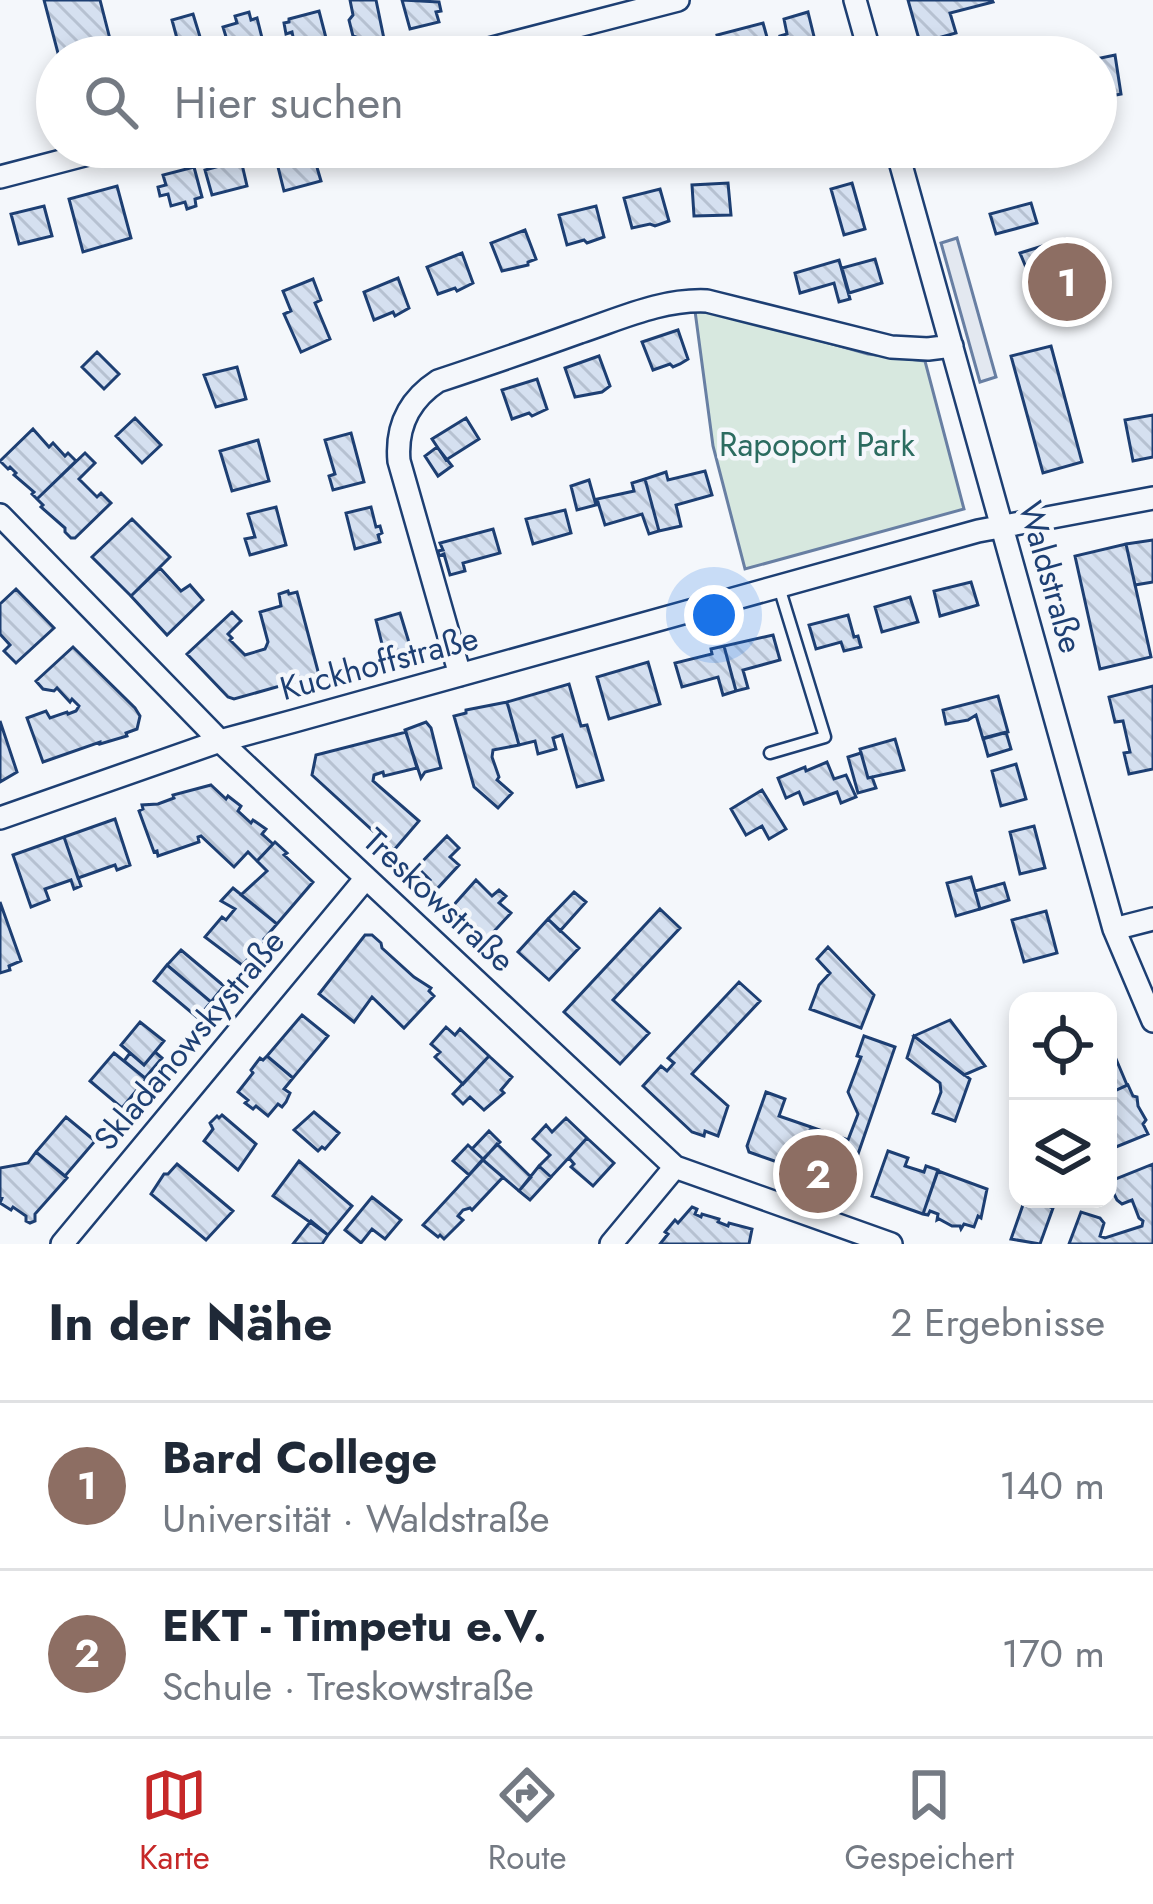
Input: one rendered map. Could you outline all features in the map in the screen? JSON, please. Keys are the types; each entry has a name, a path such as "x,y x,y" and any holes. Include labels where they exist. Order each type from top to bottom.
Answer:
{"street":[{"path":"539,36 678,0"},
{"path":"855,0 865,36"},
{"path":"0,177 36,168"},
{"name":"Waldstraße","path":"902,168 1114,929 1153,1021"},
{"path":"460,675 398,449 410,407 427,389 682,300 706,301 891,347 928,350 952,346"},
{"name":"Kuckhoffstraße","path":"0,818 220,741 1003,526 1153,498"},
{"name":"Treskowstraße","path":"0,515 220,741 675,1167 891,1244"},
{"name":"Skladanowskystraße","path":"62,1244 366,878"},
{"path":"1114,929 1153,920"},
{"path":"611,1244 675,1167"}],"lane":[{"path":"770,753 825,736 779,587"}],"green space":[{"name":"Rapoport Park","path":"695,311 715,311 868,354 925,361 964,509 745,569 713,446"}],"shaded area":[{"path":"957,238 996,377 980,382 941,243"}],"building":[{"path":"44,0 100,0 109,36 53,36"},
{"path":"350,0 376,0 383,36 353,36 349,20 353,15"},
{"path":"402,0 439,2 439,22 410,29"},
{"path":"908,0 993,2 950,13 956,33 918,36"},
{"path":"319,11 325,36 286,34 284,23"},
{"path":"249,12 251,20 257,18 262,36 226,36 223,27 237,23 235,16"},
{"path":"808,12 814,36 780,36 787,34 784,19"},
{"path":"193,14 200,36 176,36 172,20"},
{"path":"763,23 767,36 717,36"},
{"path":"194,168 202,197 195,199 196,206 187,209 185,202 171,206 168,194 160,196 158,187 166,185 163,175"},
{"path":"243,168 247,186 212,195 205,170"},
{"path":"278,168 317,168 321,181 284,191"},
{"path":"728,183 731,215 694,216 692,185"},
{"path":"852,183 865,229 844,235 831,189"},
{"path":"117,186 131,238 83,252 69,199"},
{"path":"660,189 669,221 632,228 624,198"},
{"path":"1031,203 1037,223 996,234 990,214"},
{"path":"44,206 52,236 19,244 11,214"},
{"path":"596,206 604,237 567,245 559,215"},
{"path":"525,230 536,259 502,271 491,243"},
{"path":"1065,239 1069,266 1082,263 1087,280 1032,296 1020,253"},
{"path":"462,253 473,283 438,294 427,267"},
{"path":"875,259 882,283 849,293 842,268"},
{"path":"839,260 850,299 839,302 834,283 800,293 795,273"},
{"path":"398,278 409,308 374,320 364,292"},
{"path":"313,279 321,300 315,303 330,339 301,352 284,314 291,311 283,291"},
{"path":"678,330 688,359 653,370 642,342"},
{"path":"1051,346 1082,462 1043,473 1011,356"},
{"path":"97,352 119,374 104,389 82,367"},
{"path":"599,356 610,386 575,397 565,368"},
{"path":"237,367 246,399 216,407 204,375"},
{"path":"537,379 547,409 512,419 502,390"},
{"path":"1153,415 1153,457 1133,461 1125,420"},
{"path":"135,418 161,445 142,463 116,436"},
{"path":"466,418 479,439 446,460 432,439"},
{"path":"33,429 49,447 53,443 76,461 37,499 0,461"},
{"path":"351,433 364,482 333,490 329,476 335,474 325,440"},
{"path":"258,440 269,481 232,491 220,451"},
{"path":"437,447 452,466 438,476 425,456"},
{"path":"85,453 95,463 79,479 111,503 71,538 37,499"},
{"path":"705,471 712,495 676,505 681,526 659,531 645,479 666,472 668,480"},
{"path":"645,479 659,531 649,534 642,514 605,525 597,499 634,491 632,483"},
{"path":"589,480 596,505 577,510 571,486"},
{"path":"276,507 286,545 250,555 245,539 255,537 248,514"},
{"path":"371,507 382,533 380,542 355,549 346,513"},
{"path":"565,510 571,533 533,544 526,519"},
{"path":"132,519 170,557 131,596 92,557"},
{"path":"493,529 500,553 463,563 465,571 450,575 444,554 439,556 440,543"},
{"path":"1153,540 1153,582 1135,585 1126,544"},
{"path":"1126,544 1151,657 1100,669 1075,556"},
{"path":"160,568 181,591 190,585 203,600 167,635 131,596"},
{"path":"971,582 978,605 940,616 934,591"},
{"path":"16,589 54,628 16,663 4,651 10,645 0,634 0,604"},
{"path":"297,592 319,675 228,697 187,654 232,612 241,621 228,634 230,640 245,655 265,649 268,642 260,612 281,606 279,594"},
{"path":"910,597 918,622 882,632 875,607"},
{"path":"400,613 411,649 385,656 376,620"},
{"path":"848,615 861,647 844,651 841,642 816,649 809,625"},
{"path":"773,635 780,660 743,670 748,688 736,691 724,646"},
{"path":"724,646 736,691 723,695 718,677 682,687 675,663 712,654 711,649"},
{"path":"73,647 135,708 140,716 137,729 43,762 27,718 46,711 50,718 68,714 79,706 57,688 43,689 36,681"},
{"path":"648,662 660,704 609,719 597,677"},
{"path":"569,684 603,780 577,787 562,735 553,738 556,749 538,754 535,741 519,745 507,702"},
{"path":"1153,686 1153,769 1129,774 1123,721 1115,722 1109,697"},
{"path":"998,696 1008,732 983,739 976,715 946,724 943,710"},
{"path":"507,702 519,745 493,750 497,780 512,793 498,808 474,787 454,716"},
{"path":"0,721 17,772 0,782"},
{"path":"426,722 441,768 421,778 405,730"},
{"path":"406,732 417,768 384,776 383,772 374,775 373,781 419,821 394,850 312,775 316,755"},
{"path":"1006,732 1011,749 988,756 983,738"},
{"path":"895,739 904,770 868,778 860,749"},
{"path":"861,753 876,788 858,793 848,757"},
{"path":"827,762 834,779 846,775 856,797 841,803 837,792 804,804 799,792 786,798 778,778"},
{"path":"1016,764 1026,799 1001,806 992,771"},
{"path":"211,785 241,806 238,811 251,823 266,829 262,834 273,844 257,861 248,852 234,867 201,836 199,842 158,856 154,852 139,811 142,805"},
{"path":"762,790 786,829 769,839 762,826 746,835 731,809"},
{"path":"115,819 130,865 117,870 115,865 78,878 64,837"},
{"path":"1034,826 1045,868 1020,874 1010,832"},
{"path":"447,836 459,848 450,857 459,865 435,891 417,867"},
{"path":"64,837 81,886 74,889 71,880 45,889 49,900 31,907 13,855"},
{"path":"275,842 313,882 277,924 241,895 267,871 257,861"},
{"path":"971,877 980,909 956,916 947,883"},
{"path":"476,880 492,896 499,890 506,896 499,903 511,913 487,939 452,907"},
{"path":"1004,883 1009,900 980,909 975,891"},
{"path":"233,888 277,924 242,965 205,937 235,909 221,901"},
{"path":"574,892 586,902 560,931 548,919"},
{"path":"0,902 21,961 0,973"},
{"path":"660,909 680,928 613,1000 649,1033 620,1064 564,1012"},
{"path":"1046,911 1057,953 1024,962 1012,920"},
{"path":"548,919 579,948 549,980 518,952"},
{"path":"365,935 372,935 431,988 434,996 404,1028 372,997 354,1022 319,994"},
{"path":"828,947 874,995 861,1028 810,1009 819,985 830,973 817,959"},
{"path":"181,950 224,986 211,1002 167,965"},
{"path":"167,965 211,1002 198,1018 154,981"},
{"path":"739,982 760,1001 692,1074 728,1106 718,1136 705,1131 704,1136 692,1132 643,1086 661,1066 667,1071 674,1063 668,1058"},
{"path":"302,1015 328,1036 293,1078 267,1056"},
{"path":"950,1020 985,1066 964,1075 914,1036"},
{"path":"140,1022 164,1041 144,1065 121,1045"},
{"path":"446,1027 455,1035 460,1029 489,1056 463,1084 435,1057 440,1052 431,1044"},
{"path":"864,1036 895,1047 844,1186 797,1169 811,1127 848,1140 858,1114 848,1092"},
{"path":"914,1036 970,1079 955,1121 933,1113 940,1083 907,1058"},
{"path":"155,1052 162,1058 145,1078 124,1061 130,1053 144,1065"},
{"path":"114,1053 146,1079 122,1108 90,1081"},
{"path":"267,1056 293,1078 284,1089 290,1093 286,1102 268,1116 245,1103 248,1100 238,1092 260,1058"},
{"path":"489,1056 512,1077 501,1090 504,1093 484,1110 470,1097 463,1104 453,1094"},
{"path":"1117,1061 1127,1085 1117,1090"},
{"path":"1128,1085 1137,1097 1148,1134 1117,1147 1117,1100 1117,1090"},
{"path":"766,1092 785,1099 779,1116 811,1127 797,1169 749,1152"},
{"path":"314,1112 339,1133 318,1151 294,1130"},
{"path":"222,1115 256,1144 238,1170 204,1141 213,1129 210,1123"},
{"path":"66,1117 95,1141 65,1176 36,1152"},
{"path":"566,1118 587,1138 551,1177 539,1166 550,1155 533,1139 546,1125 552,1132"},
{"path":"489,1131 500,1142 483,1159 472,1149"},
{"path":"587,1138 614,1163 593,1186 571,1167 569,1158"},
{"path":"497,1144 531,1177 519,1191 483,1160"},
{"path":"468,1145 483,1159 469,1175 453,1161"},
{"path":"888,1151 908,1158 905,1166 924,1172 926,1166 938,1170 923,1214 872,1196"},
{"path":"36,1152 67,1178 30,1223 13,1207 0,1203 0,1168 28,1163"},
{"path":"483,1160 503,1177 472,1210 463,1210 458,1216 463,1220 444,1239 438,1237 423,1225"},
{"path":"299,1161 352,1206 328,1235 273,1196"},
{"path":"177,1164 233,1211 206,1240 151,1194"},
{"path":"1153,1164 1153,1244 1069,1244 1081,1212 1100,1218 1104,1223 1100,1236 1105,1238 1142,1226 1132,1200 1122,1204 1117,1200 1117,1178"},
{"path":"539,1166 551,1177 530,1200 519,1191"},
{"path":"938,1171 987,1189 981,1218 974,1227 964,1224 961,1229 937,1220 938,1214 923,1214"},
{"path":"372,1197 401,1220 385,1239 372,1229 361,1243 345,1230"},
{"path":"692,1207 701,1217 752,1229 749,1244 660,1244 675,1220 678,1223"},
{"path":"1022,1208 1053,1208 1040,1244 1011,1239"},
{"path":"311,1221 328,1235 322,1244 293,1244"}],"place":[{"name":"Bard College","path":"1067,282"},
{"name":"EKT - Timpetu e.V.","path":"818,1174"}]}
